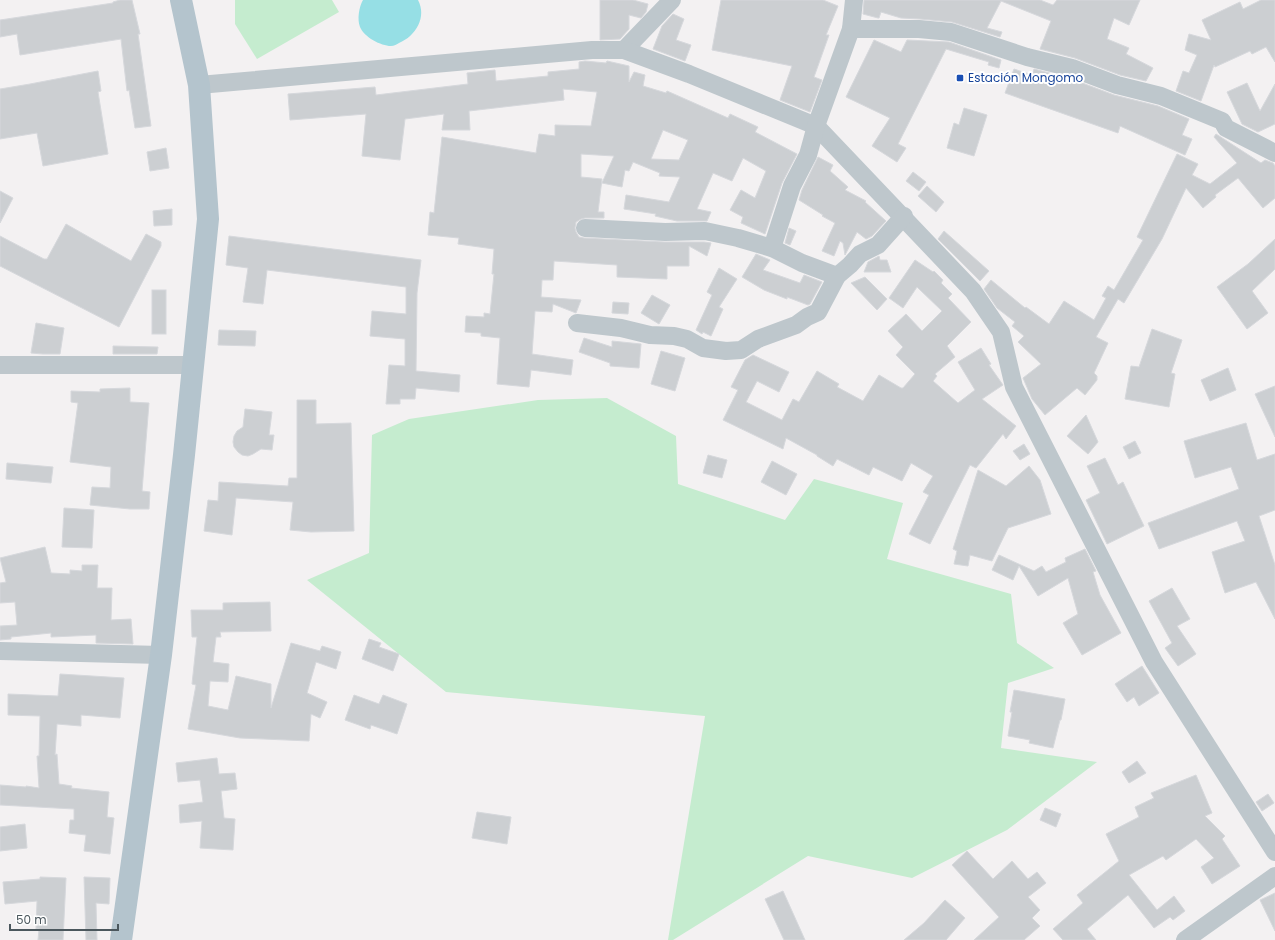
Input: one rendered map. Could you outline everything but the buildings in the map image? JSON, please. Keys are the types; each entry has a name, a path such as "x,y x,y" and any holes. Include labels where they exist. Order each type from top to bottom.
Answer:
{"main road":[{"path":"121,940 161,654 208,219 199,85 181,0"}],"street":[{"path":"624,50 672,0"},
{"path":"772,248 792,186 808,154 816,126 851,29 854,0"},
{"path":"851,29 919,29 951,32 1027,57 1072,68 1117,85 1161,96 1180,103 1222,120 1226,128 1275,153"},
{"path":"199,85 592,50 624,50 689,74 816,126 904,216 974,291 1001,332 1014,387 1154,662 1275,852"},
{"path":"577,324 621,328 650,335 674,336 687,339 703,348 726,351 740,350 758,339 796,326 807,317 818,312 837,276 860,254 878,245 904,216"},
{"path":"585,228 665,232 706,231 738,238 772,248 802,263 837,276"},
{"path":"0,366 193,365"},
{"path":"0,651 161,654"},
{"path":"1185,940 1275,876"}],"green space":[{"path":"235,0 332,0 339,12 257,59 235,24"},
{"path":"607,398 676,436 678,484 785,520 814,479 903,503 887,559 1011,594 1017,643 1054,668 1008,683 1001,748 1097,762 1007,830 912,878 808,856 673,940 668,940 705,716 446,692 307,580 369,553 372,435 409,419 538,400"}],"water":[{"path":"363,0 418,0 421,13 415,31 405,40 392,46 378,43 365,34 360,27 359,13"}],"place":[{"name":"Estación Mongomo","path":"960,78"}]}
